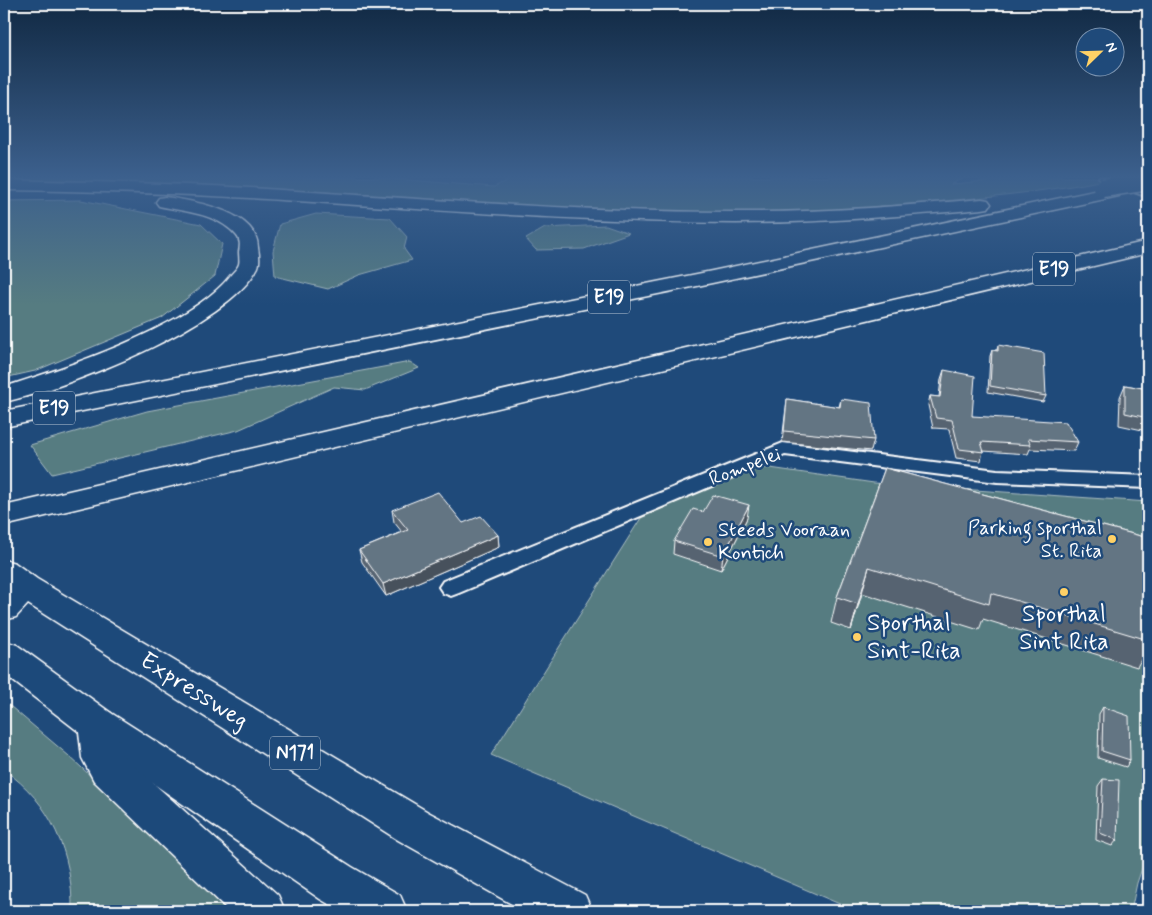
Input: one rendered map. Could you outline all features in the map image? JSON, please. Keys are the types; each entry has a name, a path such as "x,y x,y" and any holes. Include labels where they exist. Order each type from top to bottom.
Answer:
{"highway":[{"path":"4,394 64,375 163,334 200,313 225,294 241,276 248,265 251,255 248,237 228,220"},
{"name":"E19","path":"4,418 712,277 961,220"},
{"name":"E19","path":"12,516 81,498 1148,247"},
{"name":"Expressweg","path":"11,588 413,826 569,911"},
{"path":"4,655 97,724 336,883 384,911"},
{"path":"97,724 102,758 108,768 262,911"}],"street":[{"name":"Rompelei","path":"451,587 782,449 997,476 1148,482"}],"green space":[{"path":"4,220 179,220 201,224 222,244 215,276 162,318 35,371 4,378"},
{"path":"295,220 392,220 407,237 404,249 412,260 359,275 328,289 275,276 273,251 280,224"},
{"path":"606,225 629,233 584,249 536,250 526,239 545,228"},
{"path":"410,362 419,368 365,390 334,387 238,430 52,474 30,445 147,411"},
{"name":"Sporthal Sint-Rita","path":"770,468 874,483 1148,502 1148,851 1137,883 1131,911 856,911 491,755 641,518 748,469"},
{"path":"4,701 69,756 237,911 72,911 68,869 56,831 35,798 4,770"}],"building":[{"path":"998,345 1044,353 1046,396 990,386 992,350 998,351"},
{"path":"944,370 975,376 972,416 1066,422 1078,442 1028,439 1031,445 981,442 984,452 959,449 952,420 936,418 930,396 940,397"},
{"path":"1125,385 1148,389 1148,418 1125,413"},
{"path":"787,399 840,407 841,399 871,403 874,440 784,431"},
{"path":"885,468 1148,538 1148,640 991,593 989,604 869,567 858,604 837,597"},
{"path":"438,492 463,523 481,516 498,535 383,584 359,550 408,530 392,510"},
{"name":"Steeds Vooraan Kontich","path":"713,495 749,505 723,556 674,541 693,509 703,512"},
{"path":"1103,707 1129,716 1130,760 1102,751"},
{"path":"1103,779 1119,780 1117,840 1100,833"}],"place":[{"name":"Parking sporthal St. Rita","path":"1112,539"},
{"name":"Steeds Vooraan Kontich","path":"708,542"},
{"name":"Sporthal Sint Rita","path":"1064,592"},
{"name":"Sporthal Sint-Rita","path":"857,637"}]}
